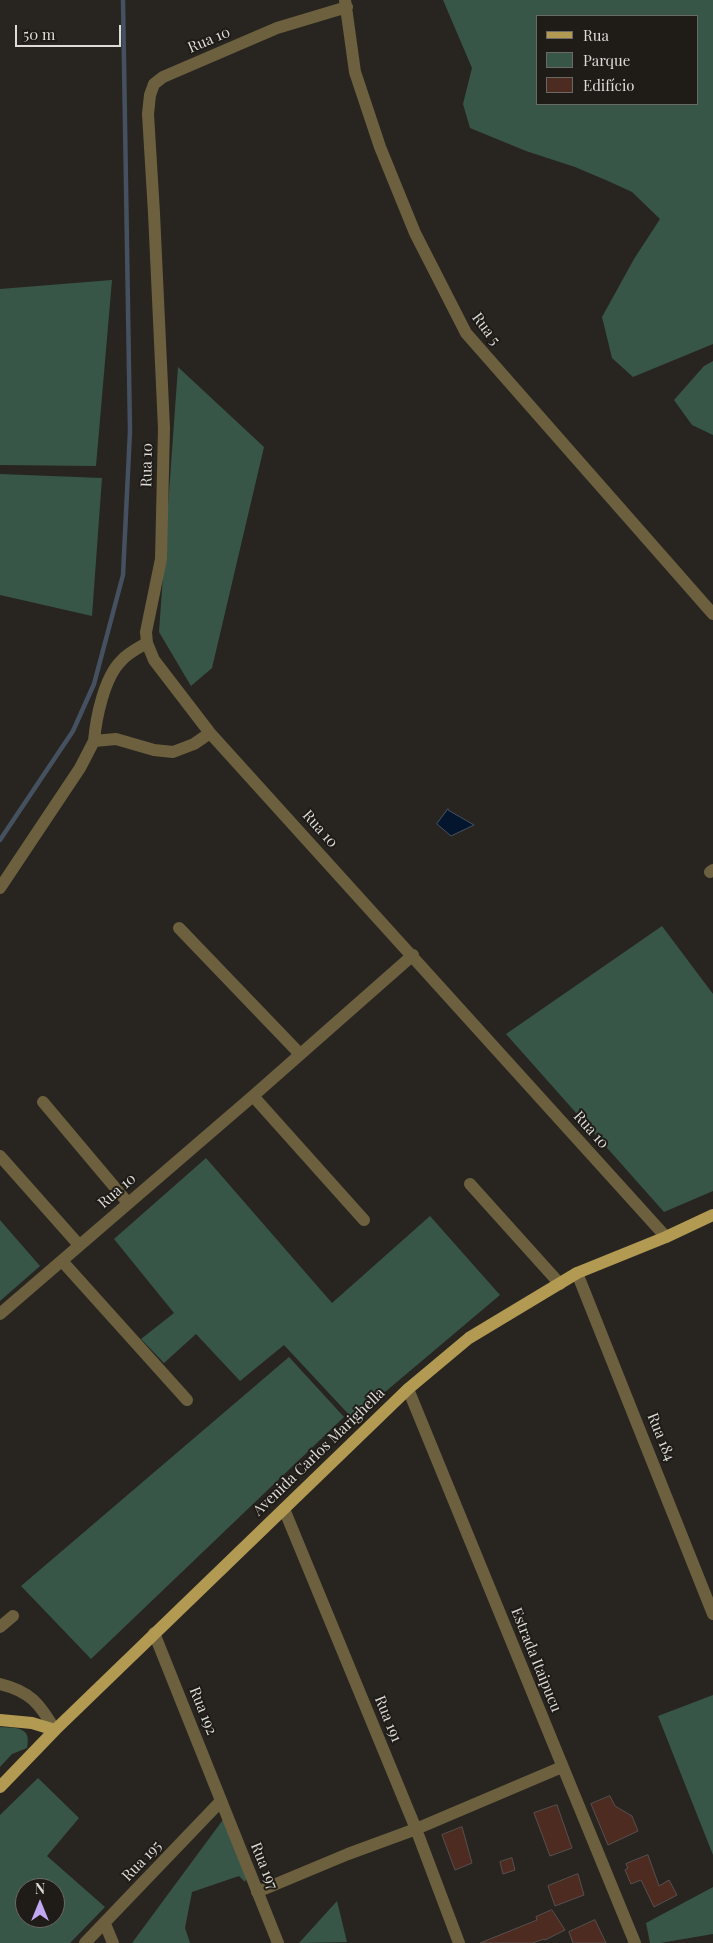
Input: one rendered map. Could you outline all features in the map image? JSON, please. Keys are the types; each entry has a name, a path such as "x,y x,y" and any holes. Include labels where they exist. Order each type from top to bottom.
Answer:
{"main road":[{"name":"Avenida Carlos Marighella","path":"0,1787 154,1633 408,1389 469,1338 577,1273 666,1237 713,1215"},
{"path":"0,1720 32,1723 55,1730"}],"street":[{"name":"Rua 5","path":"346,4 355,72 380,147 415,233 466,333 713,614"},
{"name":"Rua 10","path":"346,4 277,28 163,77 154,84 150,95 148,114 164,428 161,559 149,613 146,632 147,643 154,660 210,733 413,955 666,1237"},
{"path":"0,888 80,768 94,742 96,718 102,698 119,662 147,643"},
{"path":"94,742 116,739 154,750 173,752 194,744 210,733"},
{"path":"179,928 299,1053"},
{"name":"Rua 10","path":"0,1314 413,955"},
{"path":"253,1096 364,1220"},
{"path":"43,1102 128,1203"},
{"path":"0,1156 79,1245"},
{"path":"470,1184 560,1284"},
{"path":"62,1260 188,1400"},
{"name":"Rua 184","path":"577,1273 713,1614"},
{"name":"Estrada Itaipucu","path":"408,1389 635,1943"},
{"name":"Rua 191","path":"284,1509 416,1829 459,1943"},
{"path":"0,1627 13,1616"},
{"name":"Rua 192","path":"154,1633 221,1801"},
{"path":"0,1684 26,1693 38,1702 55,1730"},
{"path":"257,1892 348,1854 416,1829 562,1767"},
{"name":"Rua 197","path":"221,1801 278,1943"},
{"name":"Rua 195","path":"85,1943 221,1801"},
{"path":"105,1924 113,1943"}],"green space":[{"path":"443,0 713,0 713,344 633,377 612,358 602,317 634,259 660,219 632,192 575,167 526,151 470,128 463,104 472,68"},
{"path":"112,280 96,466 0,465 0,289"},
{"path":"713,361 713,435 692,425 674,400 704,366"},
{"path":"178,367 264,447 212,668 191,686 159,632"},
{"path":"0,474 102,478 92,616 0,595"},
{"path":"662,926 713,994 713,1191 664,1212 506,1034"},
{"path":"206,1158 332,1303 430,1216 500,1295 353,1419 284,1345 240,1381 196,1334 164,1363 141,1339 174,1313 114,1239"},
{"path":"0,1220 40,1266 0,1301"},
{"path":"289,1357 344,1417 91,1659 21,1586"},
{"path":"713,1695 713,1855 658,1716"},
{"path":"0,1727 17,1728 25,1732 28,1741 27,1748 12,1754 0,1767"},
{"path":"38,1778 79,1818 47,1856 105,1907 70,1943 0,1943 0,1815"},
{"path":"225,1817 250,1867 245,1882 239,1876 192,1892 185,1928 190,1943 132,1943"},
{"path":"713,1887 713,1934 650,1943 646,1923"},
{"path":"337,1901 347,1942 299,1943"}],"water":[{"path":"448,809 474,825 451,836 437,824"}],"building":[{"path":"610,1796 615,1806 632,1816 638,1831 608,1845 591,1804"},
{"path":"557,1805 572,1848 550,1856 534,1813"},
{"path":"462,1827 472,1863 455,1870 442,1835"},
{"path":"648,1855 659,1886 669,1880 677,1895 654,1907 641,1880 631,1884 625,1870 628,1868 626,1864"},
{"path":"512,1858 515,1870 503,1874 500,1862"},
{"path":"578,1874 584,1895 555,1906 548,1886"},
{"path":"552,1910 565,1930 545,1940 532,1943 480,1943 537,1920 536,1917"},
{"path":"595,1920 606,1943 573,1943 569,1932"}],"waterway":[{"path":"0,840 73,731 94,684 123,575 130,431 123,0"}]}
